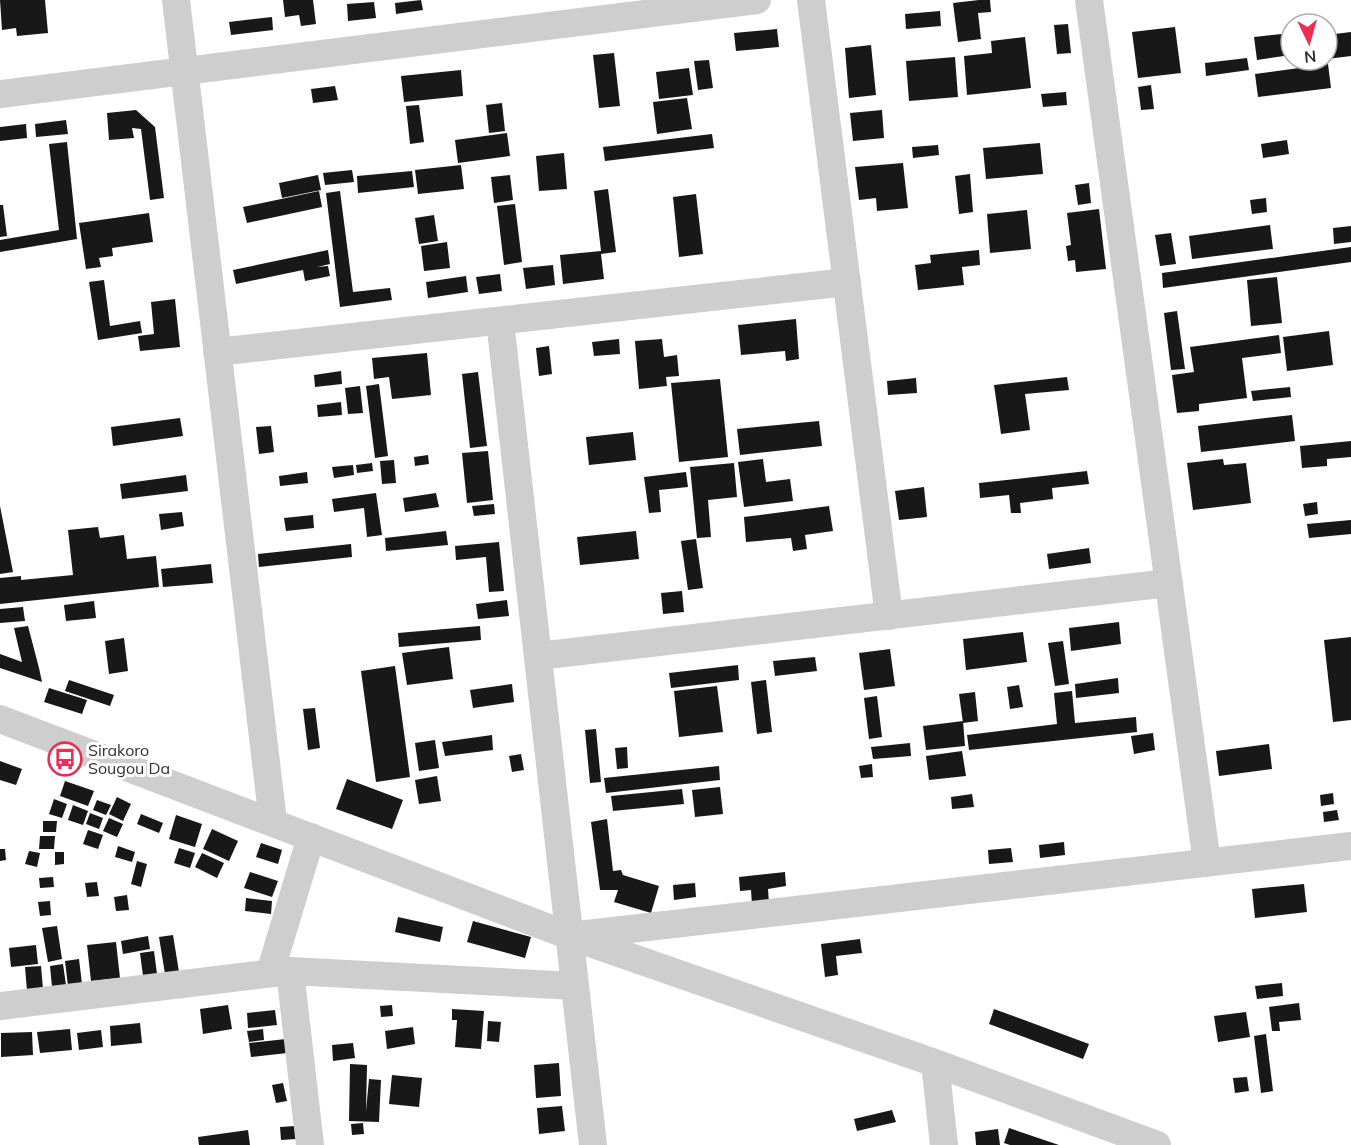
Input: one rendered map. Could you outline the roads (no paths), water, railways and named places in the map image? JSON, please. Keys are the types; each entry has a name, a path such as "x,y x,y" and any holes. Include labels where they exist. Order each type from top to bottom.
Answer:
{"street":[{"path":"176,0 273,822"},
{"path":"0,94 757,0"},
{"path":"811,0 889,616"},
{"path":"1089,0 1207,863"},
{"path":"217,352 847,282"},
{"path":"500,321 593,1145"},
{"path":"538,656 1169,583"},
{"path":"0,719 570,936 935,1063 1157,1145"},
{"path":"310,1145 280,972 311,837"},
{"path":"570,936 1351,846"},
{"path":"0,1006 280,972 575,986"},
{"path":"935,1063 944,1145"}],"place":[{"name":"Sirakoro Sougou Da","path":"65,759"}]}
